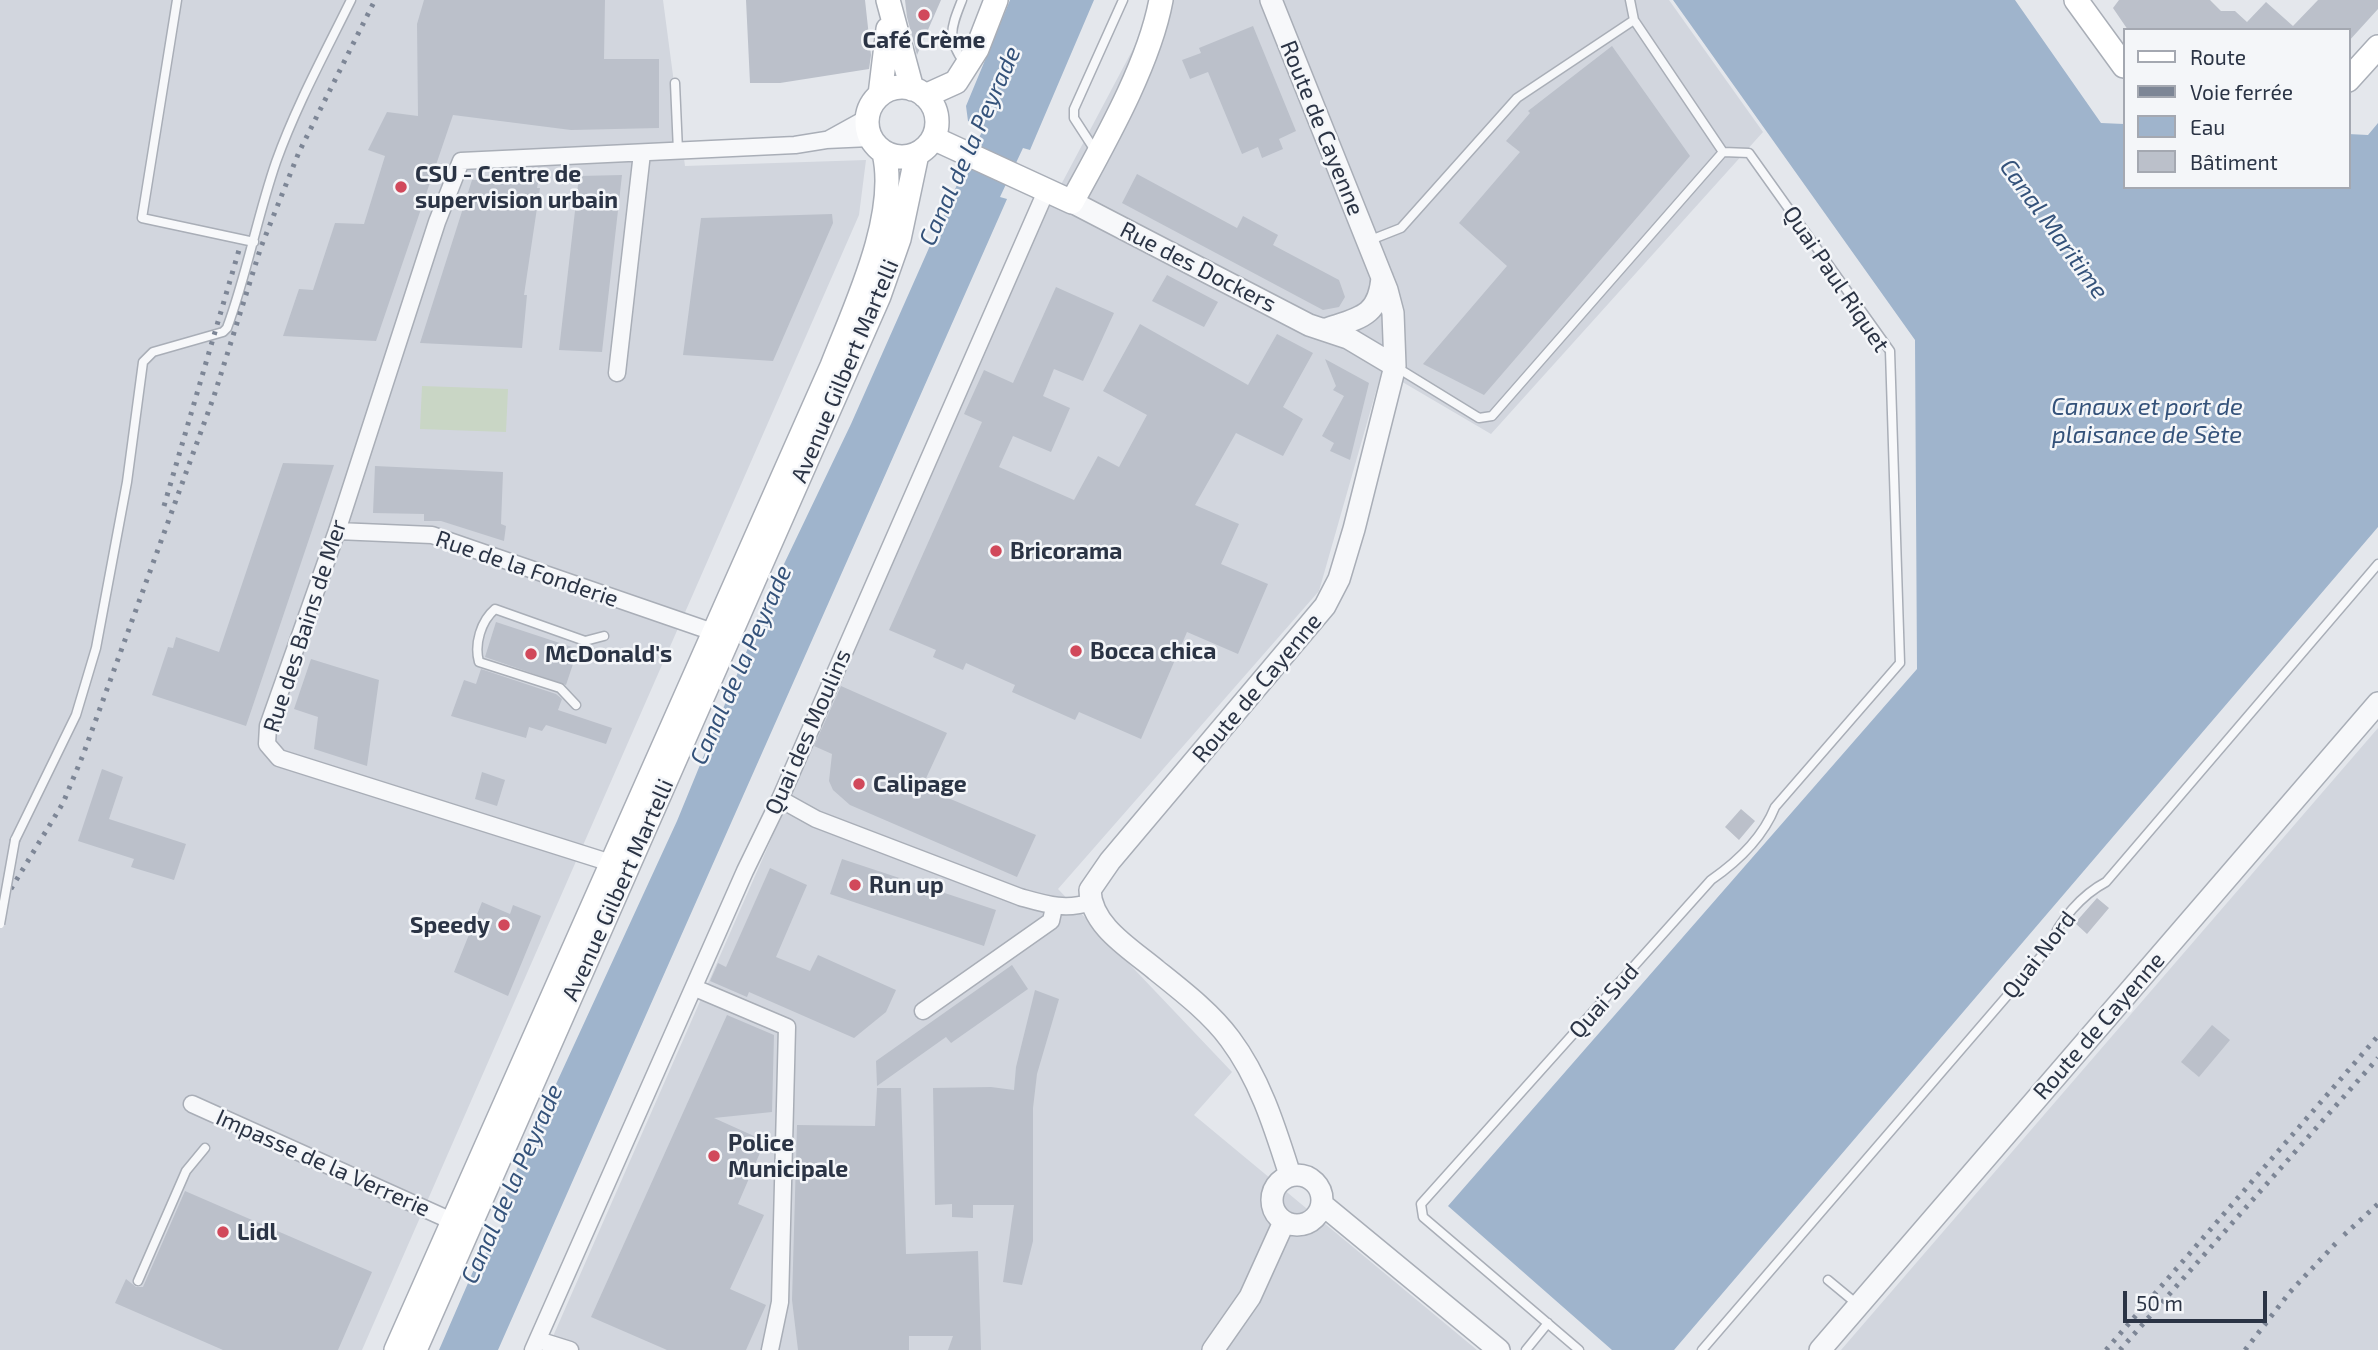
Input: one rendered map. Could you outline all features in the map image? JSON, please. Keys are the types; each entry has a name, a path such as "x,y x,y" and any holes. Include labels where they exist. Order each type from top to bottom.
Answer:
{"main road":[{"path":"996,0 977,49 956,82 918,92 890,89 880,95 874,101 874,136 906,157 925,146 964,152 1072,202 1098,154 1156,27 1161,0"},
{"path":"889,4 918,92 935,111 925,146"},
{"path":"880,95 889,4"},
{"path":"2086,4 2122,63"},
{"path":"2350,78 2378,47"},
{"name":"Avenue Gilbert Martelli","path":"396,1350 832,366 870,269 887,183 874,136"},
{"name":"Avenue Gilbert Martelli","path":"415,1350 879,296 899,239 925,146"}],"street":[{"name":"Route de Cayenne","path":"1091,902 1091,886 1110,861 1325,606 1339,579 1354,529 1395,366 1393,313 1382,276 1271,0"},
{"path":"617,373 642,153 795,145 874,136"},
{"name":"Rue des Bains de Mer","path":"611,863 279,758 267,744 268,726 337,531 437,222 461,161 642,153"},
{"name":"Quai des Moulins","path":"536,1345 745,871 780,799 833,672 1047,189"},
{"name":"Rue des Dockers","path":"1072,202 1310,325 1348,338 1395,366"},
{"path":"1326,329 1371,311 1378,302 1382,276"},
{"name":"Rue de la Fonderie","path":"337,531 432,535 713,632"},
{"name":"Route de Cayenne","path":"1820,1350 2378,703"},
{"path":"780,799 816,819 1020,897 1054,906 1075,908 1091,902 1098,917 1116,936 1176,986 1230,1038 1251,1072 1277,1132 1290,1175"},
{"path":"923,1011 1051,921 1054,906"},
{"path":"695,988 787,1027 780,1302 770,1350"},
{"name":"Impasse de la Verrerie","path":"192,1104 454,1222"},
{"path":"1323,1205 1319,1214 1303,1225 1284,1222 1273,1207 1272,1197 1281,1180 1290,1175 1310,1178 1318,1185 1323,1205 1499,1350"},
{"path":"1213,1350 1250,1297 1284,1222"},
{"path":"536,1345 570,1350"}],"lane":[{"path":"177,0 142,218 254,242"},
{"path":"0,924 15,840 76,715 96,648 127,482 143,362 153,352 223,332 241,291 285,141 351,0"},
{"path":"962,0 950,30 956,52 966,66"},
{"path":"1098,154 1074,118 1074,109 1123,0"},
{"path":"1395,366 1479,418 1492,416 1723,152 1634,20 1630,0"},
{"path":"1368,241 1401,228 1509,104 1634,20"},
{"path":"675,83 678,151"},
{"name":"Quai Paul Riquet","path":"1723,152 1749,153 1890,351 1900,663"},
{"name":"Quai Nord","path":"1702,1350 2050,946 2054,933 2091,890 2106,881 2378,564"},
{"path":"576,705 561,688 479,662 475,649 487,616 495,609 585,641 604,636"},
{"name":"Quai Sud","path":"1548,1323 1423,1217 1421,1204 1711,880 1731,866 1769,822 1775,807 1900,663"},
{"path":"138,1281 186,1171 205,1148"},
{"path":"1828,1280 1859,1306"},
{"path":"1526,1350 1548,1323 1579,1350"}],"shaded area":[{"path":"0,0 663,0 685,166 866,160 859,215 362,1350 0,1350"},
{"path":"1159,0 1669,0 1763,132 1491,434 1382,370 1319,591 1058,889 1232,1072 1194,1115 1477,1350 547,1350 1046,213"},
{"path":"2378,728 2378,1350 1841,1350"}],"green space":[{"path":"422,386 508,389 506,432 420,429"}],"water":[{"name":"Canal de la Peyrade","path":"1010,0 1094,0 1030,150 1023,148 1000,197 1007,199 498,1350 439,1350 478,1260 488,1251 504,1221 499,1208 677,821 773,587 851,424 960,178 966,179 968,173 962,170 983,130 968,121 966,106"},
{"name":"Canaux et port de plaisance de Sète","path":"1673,0 2015,0 2101,123 2122,124 2122,189 2350,189 2350,134 2368,135 2378,123 2378,527 1674,1350 1612,1350 1448,1206 1917,669 1915,340"}],"building":[{"path":"424,0 605,0 604,59 659,59 659,128 571,130 453,115 376,341 283,336 299,289 313,290 335,223 364,224 385,156 368,150 387,112 418,116 417,24"},
{"path":"746,0 865,0 871,55 869,69 780,83 750,83"},
{"path":"905,0 941,0 917,55 907,17"},
{"path":"2119,0 2210,0 2221,11 2235,11 2247,22 2266,2 2293,26 2318,0 2378,0 2378,9 2350,40 2350,28 2127,28 2113,8"},
{"path":"1253,26 1296,131 1279,139 1283,149 1262,158 1258,147 1242,154 1208,72 1190,79 1182,60 1201,53 1199,48"},
{"path":"1612,46 1690,156 1484,395 1423,364 1507,266 1459,223 1520,152 1506,141 1530,113 1528,111"},
{"path":"1137,174 1237,228 1243,216 1278,235 1273,245 1339,280 1345,297 1339,307 1323,310 1122,203"},
{"path":"622,175 602,352 559,350 579,176"},
{"path":"539,178 537,188 540,188 524,295 527,295 522,348 420,343 472,180"},
{"path":"832,214 833,223 773,361 683,355 701,218"},
{"path":"1167,275 1218,302 1204,327 1152,301"},
{"path":"1056,287 1114,313 1083,381 1054,369 1043,396 1070,408 1051,452 1013,436 999,467 1074,500 1098,456 1119,467 1147,415 1103,391 1140,324 1248,385 1277,334 1313,353 1283,407 1303,419 1283,456 1236,433 1195,505 1239,524 1221,564 1268,584 1238,654 1187,632 1141,739 1079,712 1075,720 1012,692 1015,685 966,663 963,670 933,657 936,650 889,630 982,422 964,414 984,370 1013,383"},
{"path":"1325,359 1369,383 1350,460 1330,451 1334,443 1322,436 1344,396 1333,390 1336,386"},
{"path":"283,463 334,465 246,726 152,695 168,647 173,648 176,637 219,652"},
{"path":"375,466 503,472 501,524 506,526 504,541 441,521 424,521 424,514 373,513"},
{"name":"McDonald's","path":"496,622 578,649 566,685 485,657"},
{"path":"311,659 379,680 367,766 314,749 318,717 294,709"},
{"path":"481,669 556,694 562,699 558,710 612,728 606,744 546,725 542,731 529,727 526,738 451,716 464,680 476,684"},
{"path":"841,686 947,733 922,787 1036,835 1017,877 850,805 833,790 829,781 832,754 814,746"},
{"path":"102,769 123,777 109,819 186,844 174,880 131,867 134,859 78,841"},
{"path":"482,772 505,780 497,806 475,799"},
{"path":"1741,809 1755,821 1739,840 1725,827"},
{"path":"842,859 996,910 984,946 830,894"},
{"path":"770,868 807,885 776,957 810,971 818,955 896,990 886,1012 854,1038 749,992 747,997 710,981 718,963 726,967"},
{"path":"2097,898 2109,908 2087,934 2075,923"},
{"path":"482,902 510,914 513,905 541,916 508,996 454,972"},
{"path":"1012,965 1028,989 951,1043 946,1037 877,1086 876,1061"},
{"path":"1035,990 1059,999 1037,1074 1033,1108 1033,1241 1022,1285 1003,1282 1014,1205 973,1205 973,1218 952,1217 952,1204 935,1205 933,1088 991,1087 1014,1090 1016,1067"},
{"path":"727,1015 774,1035 772,1112 714,1118 765,1141 738,1204 764,1215 730,1289 766,1305 746,1350 667,1350 591,1317"},
{"path":"2212,1025 2230,1040 2199,1077 2181,1062"},
{"path":"877,1088 901,1088 906,1254 978,1251 981,1350 948,1350 953,1336 909,1336 909,1350 798,1350 792,1300 797,1125 875,1126"},
{"name":"Lidl","path":"185,1191 372,1272 338,1350 223,1350 115,1303 126,1279 136,1287 143,1287"}],"railway":[{"path":"0,907 63,803 83,755 214,396 261,247 299,152 375,0"},
{"path":"164,506 239,250"},
{"path":"2106,1350 2378,1036"},
{"path":"2120,1350 2378,1058"},
{"path":"2344,1235 2378,1204"},
{"path":"2245,1350 2290,1292 2337,1242"}],"place":[{"name":"Café Crème","path":"924,15"},
{"name":"CSU - Centre de supervision urbain","path":"401,187"},
{"name":"Bricorama","path":"996,551"},
{"name":"Bocca chica","path":"1076,651"},
{"name":"McDonald's","path":"531,654"},
{"name":"Calipage","path":"859,784"},
{"name":"Run up","path":"855,885"},
{"name":"Speedy","path":"504,925"},
{"name":"Police Municipale","path":"714,1156"},
{"name":"Lidl","path":"223,1232"}],"water label":[{"name":"Canal Maritime","path":"2054,229"}]}
